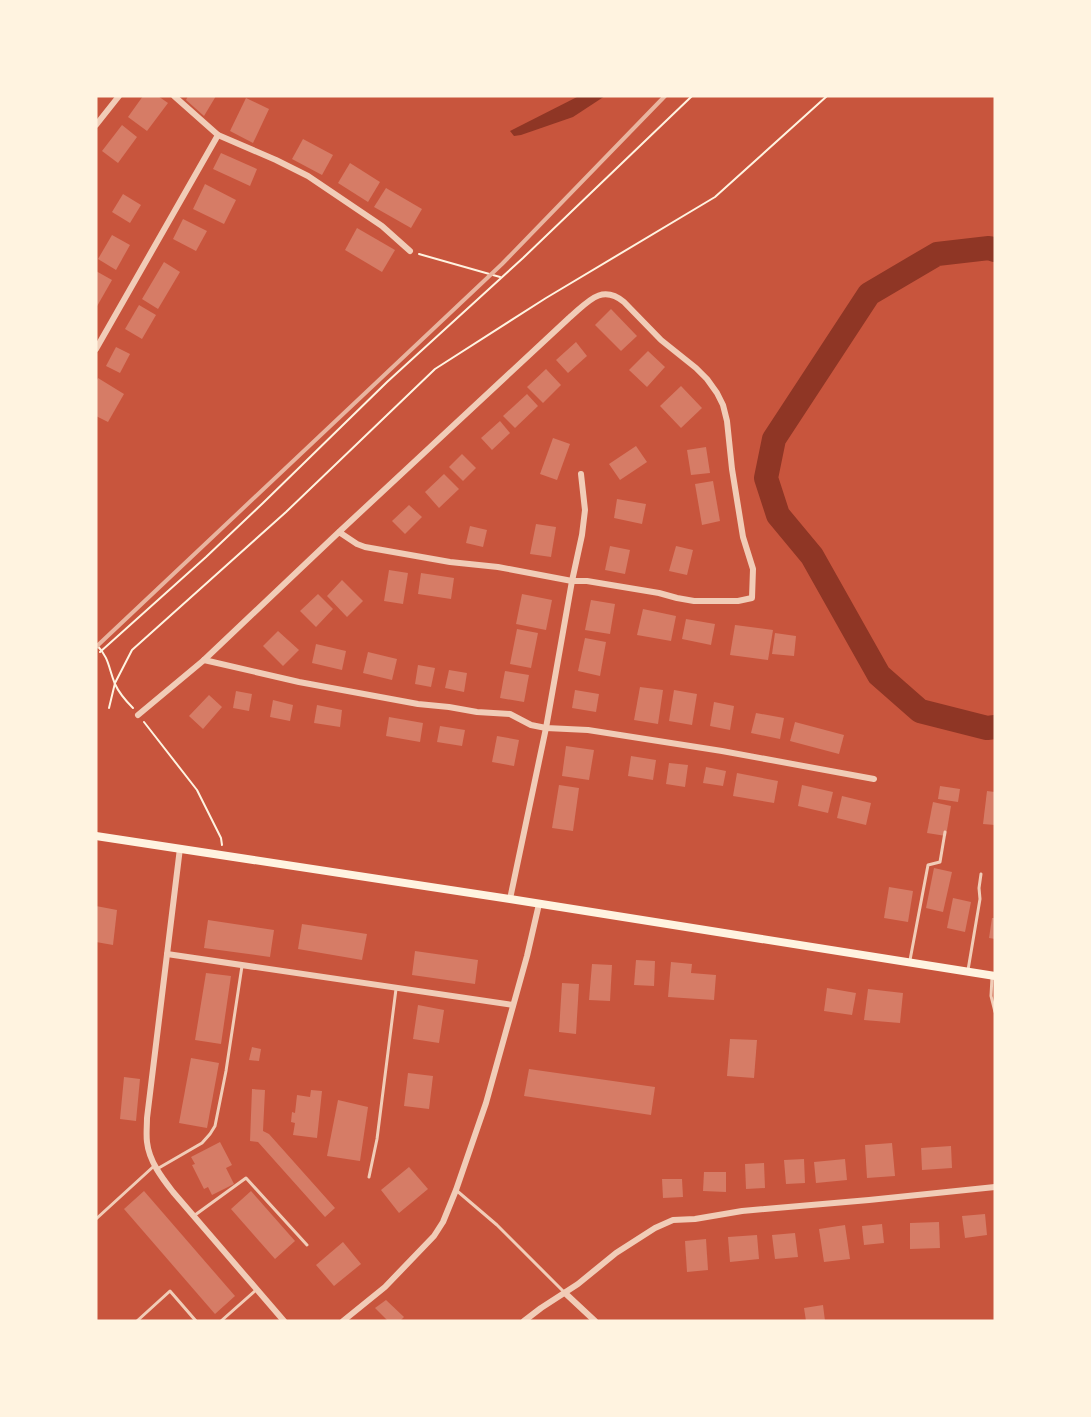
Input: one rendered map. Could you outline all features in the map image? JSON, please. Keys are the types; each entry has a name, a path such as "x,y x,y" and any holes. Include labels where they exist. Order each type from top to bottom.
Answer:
{"main road":[{"path":"96,836 994,976"}],"street":[{"path":"96,125 119,96"},
{"path":"174,96 218,135 308,176 382,226 410,251"},
{"path":"96,349 218,135"},
{"path":"138,715 204,660 339,532 569,318 593,297 609,293 624,302 661,340 696,368 707,379 723,405 743,537 753,569 752,597 738,602 694,601 659,593 366,547 339,532"},
{"path":"510,899 546,728 582,535 585,510 581,474"},
{"path":"204,660 299,682 418,704 510,714 546,728 588,730 711,749 874,779"},
{"path":"180,848 147,1118 147,1143 156,1167 173,1192 284,1321"},
{"path":"343,1321 385,1287 434,1236 443,1222 486,1103 539,904"},
{"path":"167,954 513,1005"},
{"path":"524,1321 578,1284 615,1253 655,1228 673,1220 742,1211 995,1187"},
{"path":"565,1293 596,1321"}],"lane":[{"path":"910,962 928,865 940,862 945,832"},
{"path":"967,971 980,899 981,874"},
{"path":"96,1220 156,1167 202,1143 215,1126 242,965"},
{"path":"994,976 991,996 995,1012"},
{"path":"369,1177 377,1139 396,988"},
{"path":"194,1216 246,1178 307,1245"},
{"path":"456,1190 497,1225 565,1293"},
{"path":"221,1321 256,1290"},
{"path":"137,1321 170,1291 196,1321"}],"path":[{"path":"101,651 214,549 387,381 501,278 692,96"},
{"path":"109,708 115,683 132,650 286,512 435,369 546,298 715,197 827,96"},
{"path":"410,251 501,278"},
{"path":"96,644 106,657 122,696 197,790 221,838 222,855"}],"shaded area":[{"path":"579,96 605,96 573,117 521,135 514,136 510,131"}],"building":[{"path":"143,96 158,96 168,103 147,131 128,117"},
{"path":"188,96 216,96 204,116 186,100"},
{"path":"246,98 269,109 253,143 230,131"},
{"path":"122,125 137,137 118,163 102,151"},
{"path":"303,139 333,155 322,175 292,159"},
{"path":"221,153 257,169 250,186 213,169"},
{"path":"350,163 380,182 368,202 338,183"},
{"path":"205,184 236,200 224,224 193,209"},
{"path":"386,188 422,209 411,228 374,207"},
{"path":"123,194 141,205 130,223 112,212"},
{"path":"183,219 207,231 196,251 173,239"},
{"path":"357,228 395,250 382,272 345,250"},
{"path":"112,235 130,245 116,270 98,259"},
{"path":"164,262 180,272 158,309 142,299"},
{"path":"96,271 112,280 96,308"},
{"path":"139,305 156,315 142,339 125,329"},
{"path":"611,309 637,336 621,351 595,325"},
{"path":"576,342 587,356 568,373 556,360"},
{"path":"116,347 130,354 120,373 106,366"},
{"path":"648,351 665,367 647,387 629,370"},
{"path":"546,369 561,385 543,403 527,387"},
{"path":"98,378 124,394 108,422 96,416"},
{"path":"681,386 702,408 681,428 660,406"},
{"path":"527,394 538,406 515,428 503,416"},
{"path":"500,421 510,433 492,450 481,438"},
{"path":"553,438 570,444 557,480 540,474"},
{"path":"636,446 647,462 620,480 609,464"},
{"path":"706,447 710,473 691,475 687,450"},
{"path":"462,454 476,468 463,481 449,467"},
{"path":"444,474 459,489 439,508 425,492"},
{"path":"713,481 720,521 702,525 695,484"},
{"path":"617,499 646,504 642,524 614,518"},
{"path":"409,505 422,517 405,534 392,521"},
{"path":"536,524 556,527 551,557 530,554"},
{"path":"470,526 487,530 483,547 466,543"},
{"path":"610,546 630,550 625,574 605,570"},
{"path":"676,546 693,550 687,575 669,571"},
{"path":"389,570 408,573 403,604 384,601"},
{"path":"421,573 454,578 451,599 418,594"},
{"path":"342,580 363,601 347,617 327,596"},
{"path":"318,594 333,609 316,627 300,611"},
{"path":"522,594 552,600 546,630 516,624"},
{"path":"591,600 615,604 610,634 585,630"},
{"path":"643,609 676,616 671,641 637,635"},
{"path":"686,619 715,624 711,645 682,639"},
{"path":"735,625 773,630 768,660 730,655"},
{"path":"517,629 538,633 531,668 510,664"},
{"path":"278,631 299,650 283,666 263,646"},
{"path":"775,633 796,636 794,656 772,654"},
{"path":"585,638 606,642 600,676 578,671"},
{"path":"316,644 346,651 342,670 312,663"},
{"path":"368,652 397,659 392,680 363,673"},
{"path":"418,665 435,668 431,687 415,684"},
{"path":"449,670 467,673 464,692 445,688"},
{"path":"505,671 529,675 524,702 500,698"},
{"path":"640,687 663,690 658,724 634,720"},
{"path":"575,690 599,694 596,712 572,708"},
{"path":"674,690 697,694 692,725 669,721"},
{"path":"236,691 252,694 249,711 233,708"},
{"path":"209,695 222,707 203,729 189,716"},
{"path":"273,700 293,705 290,721 270,717"},
{"path":"714,702 734,706 730,730 710,726"},
{"path":"317,705 342,710 340,727 314,723"},
{"path":"756,713 784,718 780,739 751,733"},
{"path":"389,717 423,723 420,742 386,736"},
{"path":"795,722 844,735 839,754 790,741"},
{"path":"440,726 465,730 462,746 437,742"},
{"path":"497,736 519,740 514,766 492,762"},
{"path":"566,746 594,750 589,780 562,776"},
{"path":"631,756 656,760 653,780 628,776"},
{"path":"669,763 688,765 685,787 666,784"},
{"path":"706,767 726,771 723,786 703,783"},
{"path":"737,773 778,781 774,803 733,796"},
{"path":"559,785 579,788 573,831 552,828"},
{"path":"802,785 833,792 828,813 798,806"},
{"path":"940,786 960,789 958,802 938,799"},
{"path":"987,791 995,792 995,825 983,824"},
{"path":"842,796 871,803 866,825 837,818"},
{"path":"933,802 951,806 946,836 927,833"},
{"path":"934,868 952,872 943,912 926,908"},
{"path":"889,887 913,891 908,922 884,918"},
{"path":"953,898 971,902 965,932 947,928"},
{"path":"96,906 117,910 113,945 96,942"},
{"path":"992,918 995,918 995,939 989,938"},
{"path":"208,920 274,930 270,957 204,948"},
{"path":"302,924 367,934 362,960 298,949"},
{"path":"415,951 478,960 475,984 412,975"},
{"path":"636,960 655,961 654,986 634,985"},
{"path":"671,962 692,964 691,973 716,975 714,1000 668,997"},
{"path":"592,964 612,965 610,1001 589,1000"},
{"path":"206,973 231,976 221,1044 195,1040"},
{"path":"562,983 579,984 576,1034 559,1032"},
{"path":"827,988 856,993 852,1015 824,1011"},
{"path":"868,989 903,993 900,1023 864,1020"},
{"path":"418,1005 444,1010 439,1043 413,1039"},
{"path":"730,1039 757,1040 754,1078 727,1076"},
{"path":"252,1047 261,1049 259,1061 249,1060"},
{"path":"191,1058 219,1063 207,1128 179,1123"},
{"path":"529,1069 655,1087 651,1115 524,1096"},
{"path":"408,1073 433,1076 429,1109 404,1106"},
{"path":"124,1077 140,1079 136,1121 120,1119"},
{"path":"252,1089 265,1090 263,1131 269,1134 335,1208 325,1217 258,1142 250,1141"},
{"path":"311,1090 322,1091 317,1138 293,1135 295,1123 291,1122 292,1112 295,1113 297,1095 310,1097"},
{"path":"338,1100 368,1107 360,1161 327,1156"},
{"path":"220,1142 232,1165 226,1168 234,1184 212,1195 208,1187 204,1189 192,1165 195,1164 191,1157"},
{"path":"892,1143 895,1176 867,1178 865,1145"},
{"path":"951,1146 952,1168 922,1170 921,1148"},
{"path":"804,1159 805,1183 786,1184 784,1160"},
{"path":"845,1159 847,1180 816,1183 814,1162"},
{"path":"764,1163 765,1188 746,1189 745,1164"},
{"path":"409,1167 428,1189 399,1213 381,1190"},
{"path":"704,1172 726,1172 726,1192 703,1191"},
{"path":"662,1179 682,1179 683,1197 663,1198"},
{"path":"144,1191 235,1296 215,1314 124,1209"},
{"path":"251,1191 295,1241 275,1259 231,1209"},
{"path":"985,1214 987,1235 965,1238 962,1216"},
{"path":"939,1222 940,1248 910,1249 910,1223"},
{"path":"882,1224 884,1243 864,1245 862,1226"},
{"path":"845,1225 850,1259 824,1262 819,1229"},
{"path":"795,1233 798,1257 775,1259 772,1235"},
{"path":"757,1235 759,1259 730,1262 728,1237"},
{"path":"706,1239 708,1270 687,1272 685,1241"},
{"path":"343,1242 361,1264 334,1286 316,1265"},
{"path":"386,1300 404,1317 400,1321 388,1321 375,1308"},
{"path":"823,1305 825,1321 806,1321 804,1308"}],"waterway":[{"path":"995,250 989,248 937,254 869,294 774,439 766,478 778,515 812,556 879,675 920,711 987,728 995,727"}],"railway":[{"path":"96,647 502,264 665,96"}]}
